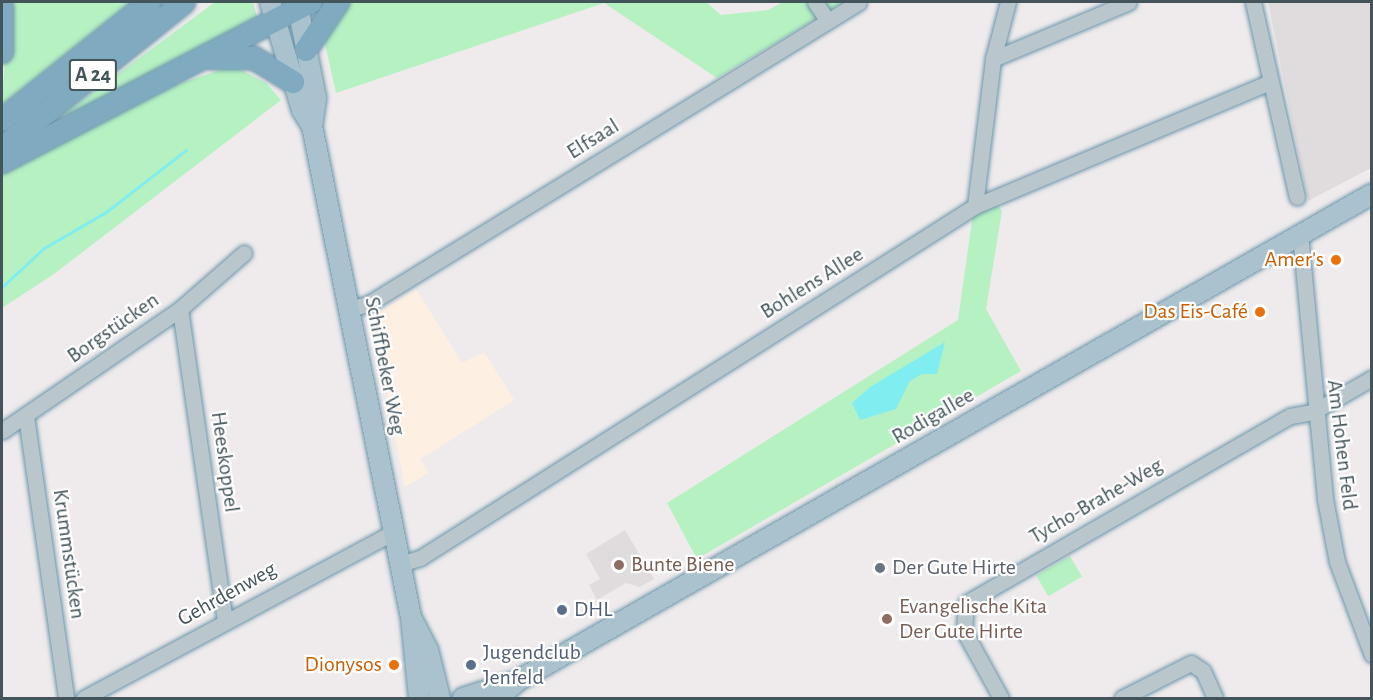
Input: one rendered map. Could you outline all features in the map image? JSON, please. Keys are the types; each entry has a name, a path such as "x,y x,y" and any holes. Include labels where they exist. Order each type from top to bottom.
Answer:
{"highway":[{"name":"A 24","path":"2,120 150,2"},
{"name":"A 24","path":"2,148 184,2"},
{"path":"2,162 199,61 272,12 300,2"},
{"path":"306,50 338,2"},
{"path":"2,8 2,51"},
{"path":"199,61 254,58 293,82"}],"main road":[{"name":"Schiffbeker Weg","path":"300,2 306,50 316,98 312,126"},
{"name":"Schiffbeker Weg","path":"272,12 293,82 312,126 411,616 419,699"},
{"name":"Rodigallee","path":"464,699 519,680 1371,194"},
{"name":"Schiffbeker Weg","path":"411,616 428,650 440,699"},
{"name":"Rodigallee","path":"498,699 519,680"}],"street":[{"path":"815,2 828,21"},
{"name":"Elfsaal","path":"349,309 368,304 859,2"},
{"path":"975,206 993,59 1008,2"},
{"path":"993,59 1129,2"},
{"path":"1253,2 1298,197"},
{"name":"Bohlens Allee","path":"400,564 420,558 975,206 1270,82"},
{"name":"Am Hohen Feld","path":"1300,234 1313,412 1336,562 1371,655"},
{"name":"Borgstücken","path":"2,431 180,309 244,253"},
{"name":"Heeskoppel","path":"180,309 225,620"},
{"path":"1313,412 1371,378"},
{"name":"Tycho-Brahe-Weg","path":"1001,699 964,632 966,603 1290,416 1313,412"},
{"name":"Krummstücken","path":"27,416 66,699"},
{"name":"Gehrdenweg","path":"84,699 225,620 394,532"},
{"path":"1122,699 1191,663 1203,671 1215,699"}],"shaded area":[{"path":"1268,2 1371,2 1371,168 1308,201"},
{"path":"416,289 462,363 484,352 514,400 421,459 428,473 405,487 373,324 380,312"},
{"name":"Bunte Biene","path":"625,530 654,579 640,587 626,583 597,600 589,585 600,579 586,554"}],"green space":[{"path":"8,2 131,2 2,105"},
{"path":"215,2 253,2 257,17 72,119 65,113"},
{"path":"346,2 706,2 721,15 768,10 783,2 844,2 717,78 604,3 336,93 323,35"},
{"path":"233,66 266,83 281,100 54,274 2,308 2,174 162,89"},
{"path":"995,201 1002,211 986,309 1021,371 697,559 667,503 958,320 973,214"},
{"path":"1070,556 1082,577 1048,596 1036,576"}],"water":[{"path":"945,342 937,374 922,374 910,381 896,409 860,420 852,403 870,387"}],"waterway":[{"path":"2,287 44,248 106,212 186,150"}],"place":[{"name":"Amer's","path":"1336,260"},
{"name":"Das Eis-Café","path":"1260,312"},
{"name":"Bunte Biene","path":"619,565"},
{"name":"Der Gute Hirte","path":"880,568"},
{"name":"DHL","path":"562,610"},
{"name":"Evangelische Kita Der Gute Hirte","path":"887,619"},
{"name":"Dionysos","path":"394,665"},
{"name":"Jugendclub Jenfeld","path":"471,665"}]}
